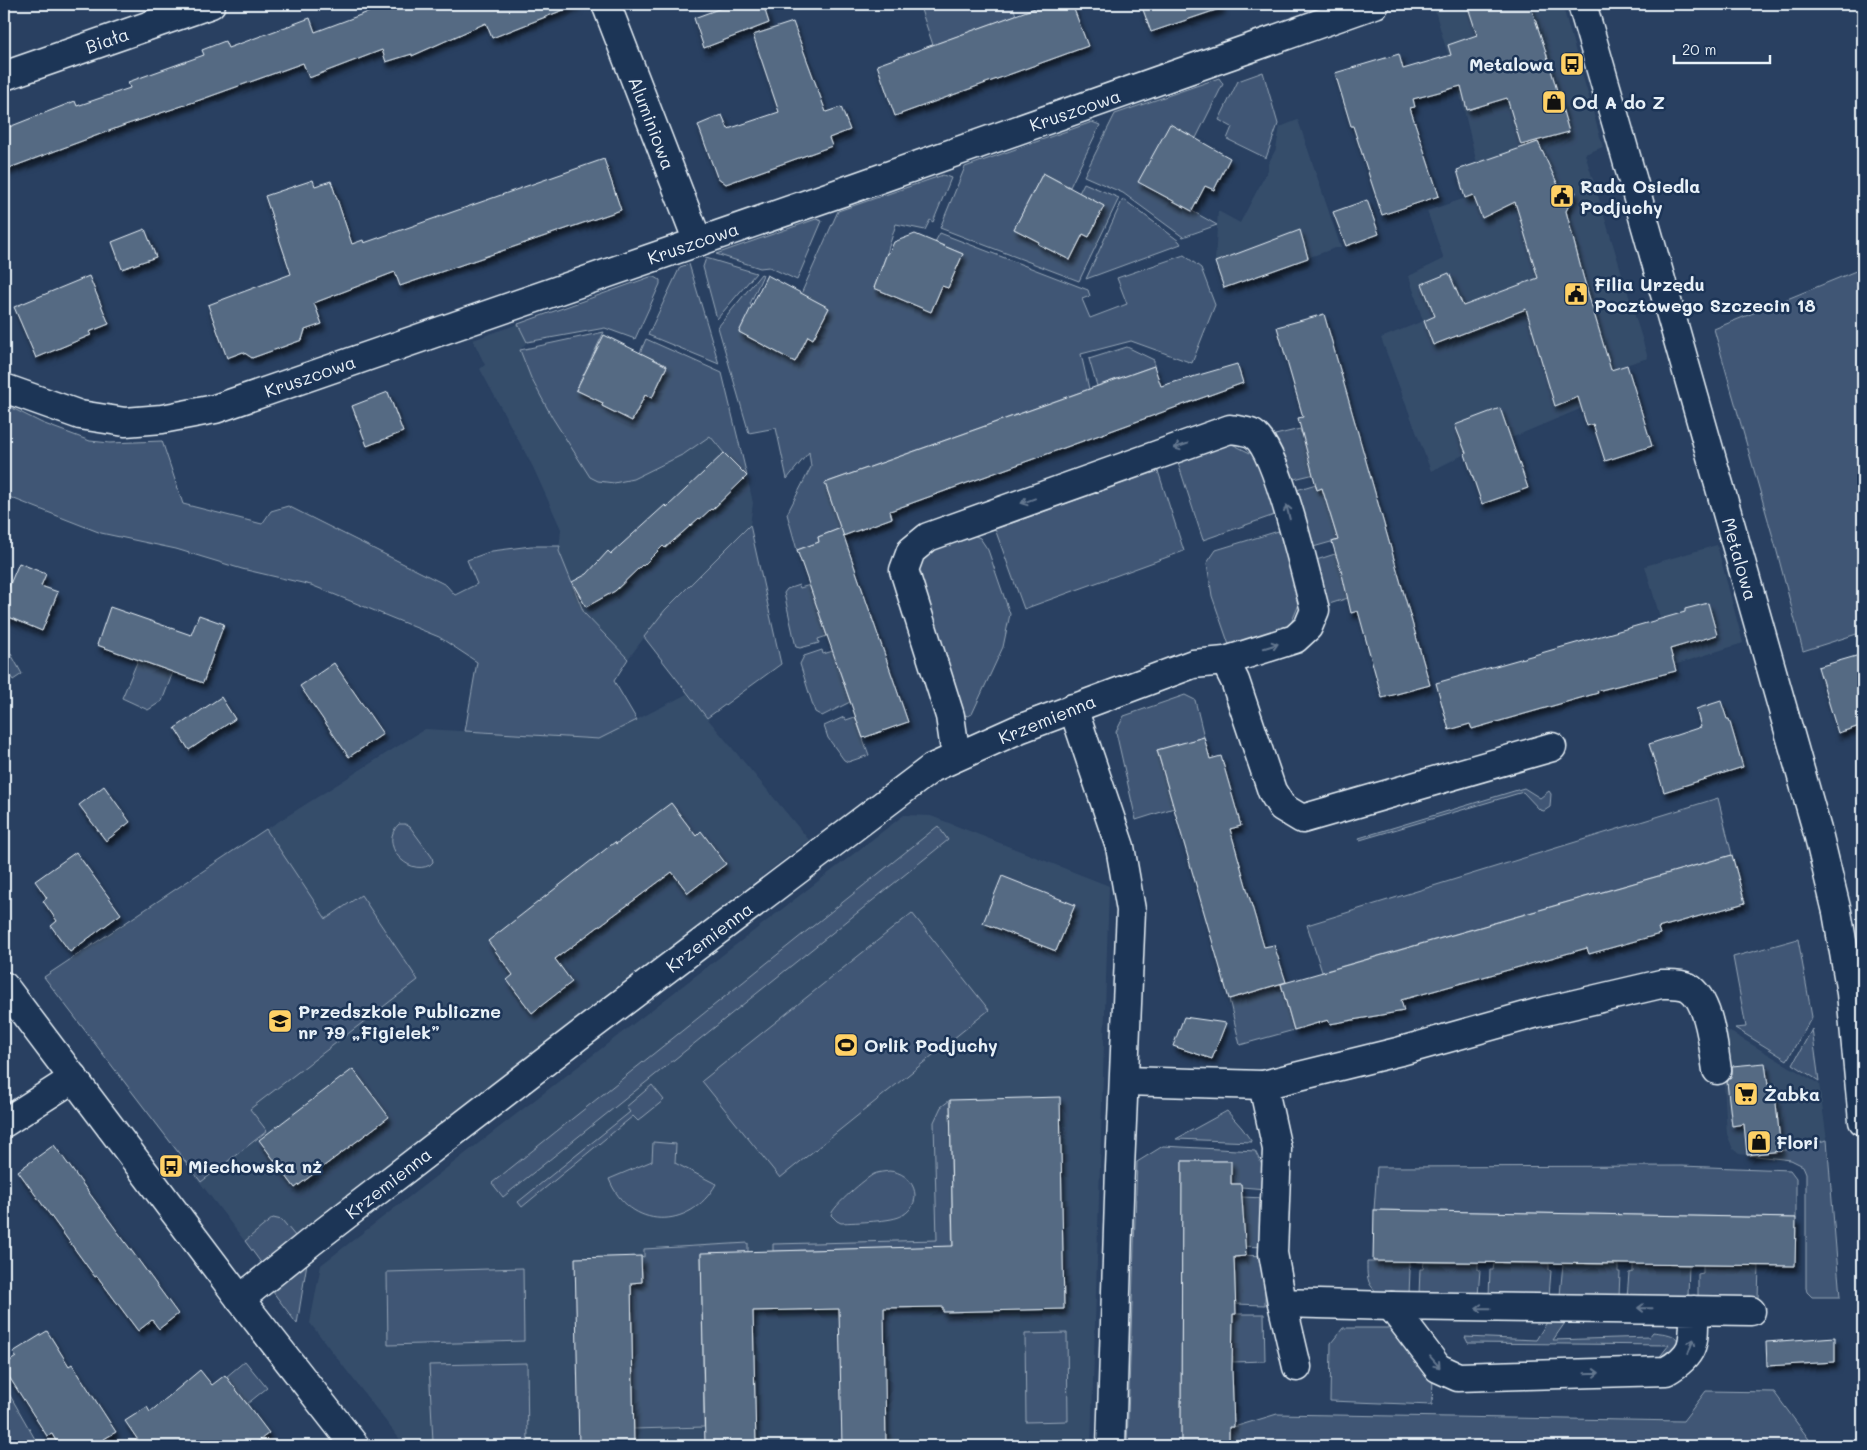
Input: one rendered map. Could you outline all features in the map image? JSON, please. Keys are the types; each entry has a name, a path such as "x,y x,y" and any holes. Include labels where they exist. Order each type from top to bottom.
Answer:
{"street":[{"name":"Biała","path":"4,76 211,4"},
{"name":"Aluminiowa","path":"606,4 698,242"},
{"name":"Kruszcowa","path":"4,388 80,415 125,422 162,419 215,409 698,242 1375,4"},
{"name":"Metalowa","path":"1582,4 1622,139 1819,837 1837,912 1851,992 1863,1121"},
{"name":"Krzemienna","path":"240,1299 311,1242 932,768 1073,708 1194,664 1225,661 1295,639 1308,627 1315,610 1282,488 1265,446 1252,434 1230,428 928,537 911,550 904,570 950,716 956,757"},
{"path":"1225,661 1235,682 1272,791 1282,807 1302,819 1552,747"},
{"path":"1073,708 1120,847 1131,910 1111,1446"},
{"path":"1125,1081 1263,1085 1401,1051 1546,1011 1661,984 1677,984 1688,987 1702,1003 1706,1012 1717,1070"},
{"path":"4,986 240,1299 355,1446"},
{"path":"4,1123 74,1078"},
{"path":"1263,1085 1277,1149 1273,1253 1297,1367"},
{"path":"1282,1303 1751,1311"},
{"path":"1391,1306 1438,1368 1458,1377 1666,1371 1680,1363 1691,1349 1694,1337 1694,1310"}],"shaded area":[{"path":"919,4 1012,4 1016,15 933,45"},
{"path":"1433,4 1562,4 1603,147 1585,154 1648,358 1579,379 1587,406 1511,438 1465,454 1431,471 1381,338 1423,321 1409,276 1444,259 1427,211 1484,192 1463,106"},
{"path":"1263,72 1278,124 1266,158 1227,139 1232,127 1219,120 1238,81"},
{"path":"1219,78 1223,84 1196,138 1170,125 1139,181 1217,225 1183,237 1123,193 1084,176 1115,114"},
{"path":"1298,120 1341,248 1335,248 1224,288 1215,262 1218,211 1240,223 1268,170 1268,164 1276,149 1280,127"},
{"path":"1092,122 1100,125 1070,187 1043,173 1014,229 1070,260 1083,234 1089,237 1104,206 1079,193 1084,183 1119,198 1079,281 940,228 965,167"},
{"path":"943,175 951,178 933,222 930,220 925,230 896,224 874,288 931,311 942,286 948,288 963,254 935,242 940,233 1088,290 1090,296 1082,299 1090,318 1127,304 1117,278 1184,255 1201,268 1215,305 1192,363 1131,341 1081,354 1089,389 825,483 841,528 818,537 819,542 797,550 787,514 811,467 809,452 787,479 776,428 749,433 718,327 761,274 763,275 750,304 752,307 739,332 795,362 808,336 813,339 829,308 801,294 838,211"},
{"path":"1123,199 1181,244 1086,279"},
{"path":"816,219 822,221 797,280 769,267 760,268 716,254"},
{"path":"706,258 756,273 717,319 703,267"},
{"path":"689,264 719,364 648,335 680,267"},
{"path":"1863,268 1863,632 1803,651 1714,329"},
{"path":"650,277 660,280 660,284 635,339 605,328 527,342 518,324"},
{"path":"518,324 527,342 520,350 531,378 552,417 633,479 684,454 710,436 747,476 753,503 750,525 665,610 628,659 584,613 559,551 561,529 533,467 480,369 485,365 473,340"},
{"path":"604,332 576,390 603,403 602,406 633,420 645,395 652,398 667,366 640,353 646,339 722,373 747,476 710,436 684,454 633,479 614,483 598,481 590,477 552,417 531,378 520,350"},
{"path":"1127,347 1154,360 1154,366 1097,386 1089,359"},
{"path":"4,404 42,423 90,441 110,443 162,441 183,504 262,524 271,511 288,506 446,585 455,595 477,584 467,560 492,551 531,546 560,546 559,551 584,613 628,659 614,681 637,720 599,739 465,731 477,662 439,637 311,585 242,569 176,549 101,533 4,495"},
{"path":"1300,429 1301,433 1307,432 1319,473 1290,480 1285,477 1275,435"},
{"path":"1226,441 1262,459 1280,513 1203,540 1177,460"},
{"path":"1158,471 1184,551 1024,609 995,529"},
{"path":"1316,484 1322,488 1338,540 1306,549 1290,492"},
{"path":"750,525 781,664 707,718 644,637 665,610"},
{"path":"1285,529 1300,602 1287,628 1236,649 1229,645 1212,596 1207,563 1216,550"},
{"path":"969,533 980,538 988,550 1010,614 1003,647 972,714 968,716 961,714 916,569 931,548 944,541"},
{"path":"1717,545 1743,643 1674,665 1645,566"},
{"path":"1335,554 1336,557 1342,555 1348,598 1323,606 1310,562"},
{"path":"799,585 800,588 810,585 827,636 818,639 819,643 800,648 796,647 784,593 787,589"},
{"path":"4,641 22,674 13,680 4,667"},
{"path":"822,650 823,654 833,651 850,702 822,716 815,712 800,664 804,656"},
{"path":"138,660 173,672 162,701 148,710 122,698"},
{"path":"687,694 809,840 262,1264 44,977 262,832 425,729 599,739"},
{"path":"1185,695 1195,700 1204,737 1157,750 1174,808 1136,820 1116,732 1124,716"},
{"path":"844,717 846,720 855,717 869,755 848,762 844,760 828,738 824,726"},
{"path":"1524,788 1540,798 1549,791 1551,794 1550,807 1544,811 1540,810 1523,792 1360,840 1359,838"},
{"path":"1718,798 1732,855 1322,972 1307,925"},
{"path":"904,815 931,816 1109,886 1091,1446 405,1446 310,1323 321,1265"},
{"path":"399,824 405,824 410,827 432,857 433,862 430,865 412,866 398,856 392,840 393,832"},
{"path":"938,826 948,840 503,1197 492,1183"},
{"path":"266,829 326,919 361,895 418,980 250,1109 267,1131 201,1182 44,977"},
{"name":"Orlik Podjuchy","path":"912,913 989,1010 780,1178 702,1081"},
{"path":"1798,939 1812,1017 1787,1060 1735,1028 1746,1027 1733,957"},
{"path":"1281,984 1294,1030 1240,1045 1229,999"},
{"path":"1812,1029 1819,1081 1793,1064"},
{"path":"1727,1030 1819,1084 1827,1140 1781,1151 1747,1155 1739,1154 1733,1149 1727,1134 1721,1031"},
{"path":"652,1085 664,1100 638,1121 633,1116 522,1207 518,1202 630,1112 626,1107"},
{"path":"950,1100 953,1280 941,1247 773,1251 773,1244 937,1240 934,1122 941,1107"},
{"path":"1227,1111 1252,1142 1176,1139"},
{"path":"1827,1140 1840,1297 1812,1297 1806,1288 1806,1173 1803,1166 1791,1160 1747,1155 1781,1151"},
{"path":"653,1142 676,1144 675,1163 716,1184 705,1199 691,1210 676,1217 660,1218 645,1215 630,1208 618,1196 609,1179 652,1161"},
{"path":"1163,1146 1255,1151 1263,1167 1266,1189 1241,1187 1241,1184 1231,1184 1230,1161 1182,1161 1181,1446 1127,1446 1137,1162"},
{"path":"1681,1166 1790,1170 1796,1178 1796,1218 1374,1210 1377,1167"},
{"path":"889,1171 905,1176 914,1188 914,1202 903,1215 883,1220 841,1223 831,1215 843,1199 864,1181 876,1173"},
{"path":"1241,1197 1266,1198 1266,1247 1239,1246"},
{"path":"273,1218 282,1220 296,1237 262,1264 245,1241"},
{"path":"748,1243 748,1252 701,1254 704,1427 634,1429 631,1283 642,1282 641,1256 644,1257 644,1249"},
{"path":"1239,1255 1266,1256 1265,1305 1235,1304 1229,1257 1239,1257"},
{"path":"1367,1262 1409,1262 1409,1296 1377,1292 1373,1289 1367,1275"},
{"path":"1424,1262 1478,1263 1478,1270 1480,1270 1478,1296 1419,1295 1420,1269 1423,1269"},
{"path":"301,1263 307,1263 297,1324 270,1288"},
{"path":"1494,1263 1549,1264 1549,1270 1551,1271 1549,1296 1489,1296 1490,1270 1493,1270"},
{"path":"1563,1264 1618,1265 1618,1272 1620,1272 1619,1297 1560,1295"},
{"path":"1633,1264 1689,1265 1688,1297 1627,1297 1629,1273 1633,1272"},
{"path":"1703,1265 1759,1266 1758,1298 1698,1297 1698,1274 1703,1273"},
{"path":"523,1268 524,1341 388,1345 387,1272"},
{"path":"1228,1314 1264,1314 1265,1361 1233,1362 1233,1357 1228,1357"},
{"path":"1569,1317 1553,1340 1649,1337 1653,1332 1675,1337 1679,1344 1679,1349 1654,1364 1669,1345 1468,1343 1465,1337 1536,1340 1549,1319"},
{"path":"1343,1328 1389,1328 1433,1378 1432,1405 1330,1401 1331,1343"},
{"path":"1067,1333 1068,1421 1026,1422 1025,1334"},
{"path":"245,1361 267,1388 247,1404 226,1377"},
{"path":"527,1363 528,1446 436,1446 433,1442 429,1365"},
{"path":"4,1385 39,1446 4,1446"},
{"path":"1706,1391 1774,1392 1814,1446 1229,1446 1229,1427 1277,1414 1683,1421"}],"building":[{"path":"369,4 576,5 492,38 486,23 412,56 412,54 386,62 382,50 309,78 303,63 125,125 4,170 4,129 75,101 77,106 130,88 128,82 204,55 202,50 225,41 228,48 310,18 315,32 371,11"},
{"path":"732,4 763,4 769,23 704,48 694,18"},
{"path":"1046,4 1072,4 1088,46 895,116 877,65"},
{"path":"1141,4 1221,4 1222,8 1151,32"},
{"path":"1467,4 1530,4 1569,132 1521,145 1507,98 1467,110 1461,86 1413,99 1415,107 1410,108 1439,196 1382,215 1335,73 1399,54 1403,69 1451,55 1448,45 1477,35"},
{"path":"793,22 826,112 841,107 850,130 829,138 832,146 726,184 717,177 698,125 722,115 728,129 779,112 753,35"},
{"path":"1170,124 1230,158 1214,190 1205,186 1192,211 1138,182"},
{"path":"1538,142 1558,185 1576,192 1566,211 1611,370 1627,365 1652,446 1605,461 1593,424 1587,426 1578,397 1555,406 1526,309 1433,345 1424,321 1435,316 1422,284 1449,273 1463,306 1538,278 1515,202 1482,218 1473,195 1465,198 1457,170"},
{"path":"604,159 621,210 400,286 395,272 314,303 322,324 305,330 302,340 252,358 243,352 227,358 208,305 291,274 265,196 313,180 315,186 331,181 352,244 363,240 364,243"},
{"path":"1043,173 1104,206 1089,237 1083,234 1070,260 1014,229"},
{"path":"1367,200 1379,234 1346,246 1333,212"},
{"path":"145,229 156,257 122,269 112,242"},
{"path":"1300,230 1308,258 1224,288 1215,262"},
{"path":"915,234 963,254 948,288 942,286 931,312 874,288 887,253 889,253 894,242"},
{"path":"767,275 829,308 813,339 808,336 795,362 739,332"},
{"path":"89,276 109,324 89,332 91,335 36,358 14,307"},
{"path":"1324,314 1430,685 1382,698 1358,611 1351,613 1332,542 1338,540 1322,488 1317,490 1298,418 1303,417 1277,327"},
{"path":"604,335 667,366 652,398 645,395 632,421 602,406 603,403 576,390"},
{"path":"1237,364 1243,383 890,511 892,518 843,536 825,483 1154,366 1161,386"},
{"path":"388,392 403,432 367,446 352,406"},
{"path":"1500,408 1528,488 1482,504 1455,425"},
{"path":"724,453 747,476 712,510 699,518 665,548 663,546 615,591 586,607 572,582 587,574 608,551 611,554 665,505 667,507"},
{"path":"841,528 908,722 863,738 797,550 819,542 818,537"},
{"path":"19,563 46,574 41,586 58,592 42,631 4,615 4,598"},
{"path":"1708,603 1717,635 1670,649 1676,671 1597,691 1598,693 1472,729 1470,724 1449,730 1436,683 1685,612 1685,609"},
{"path":"110,607 191,635 199,615 224,624 203,683 97,645"},
{"path":"1863,654 1863,725 1838,733 1818,667"},
{"path":"334,663 383,734 349,757 300,686"},
{"path":"221,697 235,719 189,750 175,728"},
{"path":"1721,701 1727,719 1729,719 1743,767 1664,792 1649,744 1701,727 1696,709"},
{"path":"1204,737 1210,759 1221,756 1241,826 1230,829 1249,896 1264,947 1274,945 1286,982 1229,999 1157,750"},
{"path":"104,786 130,822 106,841 79,805"},
{"path":"671,803 696,836 701,831 726,864 688,893 672,872 555,959 572,982 532,1013 507,980 513,975 488,941 615,842 616,844"},
{"path":"76,852 121,914 70,952 51,926 57,921 43,901 47,898 35,881"},
{"path":"1732,855 1745,903 1658,928 1660,934 1589,954 1587,948 1401,1000 1404,1011 1330,1024 1328,1020 1294,1030 1281,984"},
{"path":"1002,876 1075,905 1056,951 983,923"},
{"path":"1184,1017 1226,1023 1212,1059 1173,1046"},
{"path":"1765,1063 1768,1085 1774,1084 1781,1151 1747,1155 1744,1124 1732,1126 1727,1082 1732,1075 1732,1066"},
{"path":"353,1069 389,1117 295,1188 259,1140"},
{"path":"1060,1097 1064,1309 943,1312 943,1307 884,1308 886,1446 842,1446 839,1309 753,1311 756,1446 705,1446 701,1253 953,1246 950,1100"},
{"path":"54,1145 178,1314 159,1329 152,1320 138,1331 97,1276 95,1277 18,1171"},
{"path":"1182,1161 1231,1161 1231,1184 1241,1184 1246,1256 1234,1257 1236,1314 1233,1314 1232,1370 1234,1427 1229,1427 1229,1446 1181,1446"},
{"path":"1374,1210 1796,1218 1795,1266 1373,1261"},
{"path":"641,1256 642,1282 631,1283 634,1446 579,1446 575,1258"},
{"path":"47,1331 69,1366 72,1364 116,1432 92,1446 59,1446 52,1434 47,1436 4,1369 4,1365 16,1357 13,1352"},
{"path":"1835,1337 1835,1362 1767,1366 1766,1342"},
{"path":"200,1370 212,1385 225,1375 269,1433 252,1446 142,1446 125,1421 147,1407 150,1412"}],"place":[{"name":"Metalowa","path":"1572,64"},
{"name":"Od A do Z","path":"1554,102"},
{"name":"Rada Osiedla Podjuchy","path":"1562,196"},
{"name":"Filia Urzędu Pocztowego Szczecin 18","path":"1576,294"},
{"name":"Przedszkole Publiczne nr 79 „Figielek”","path":"280,1021"},
{"name":"Orlik Podjuchy","path":"846,1045"},
{"name":"Żabka","path":"1746,1094"},
{"name":"Flori","path":"1759,1142"},
{"name":"Miechowska nż","path":"171,1166"}]}
